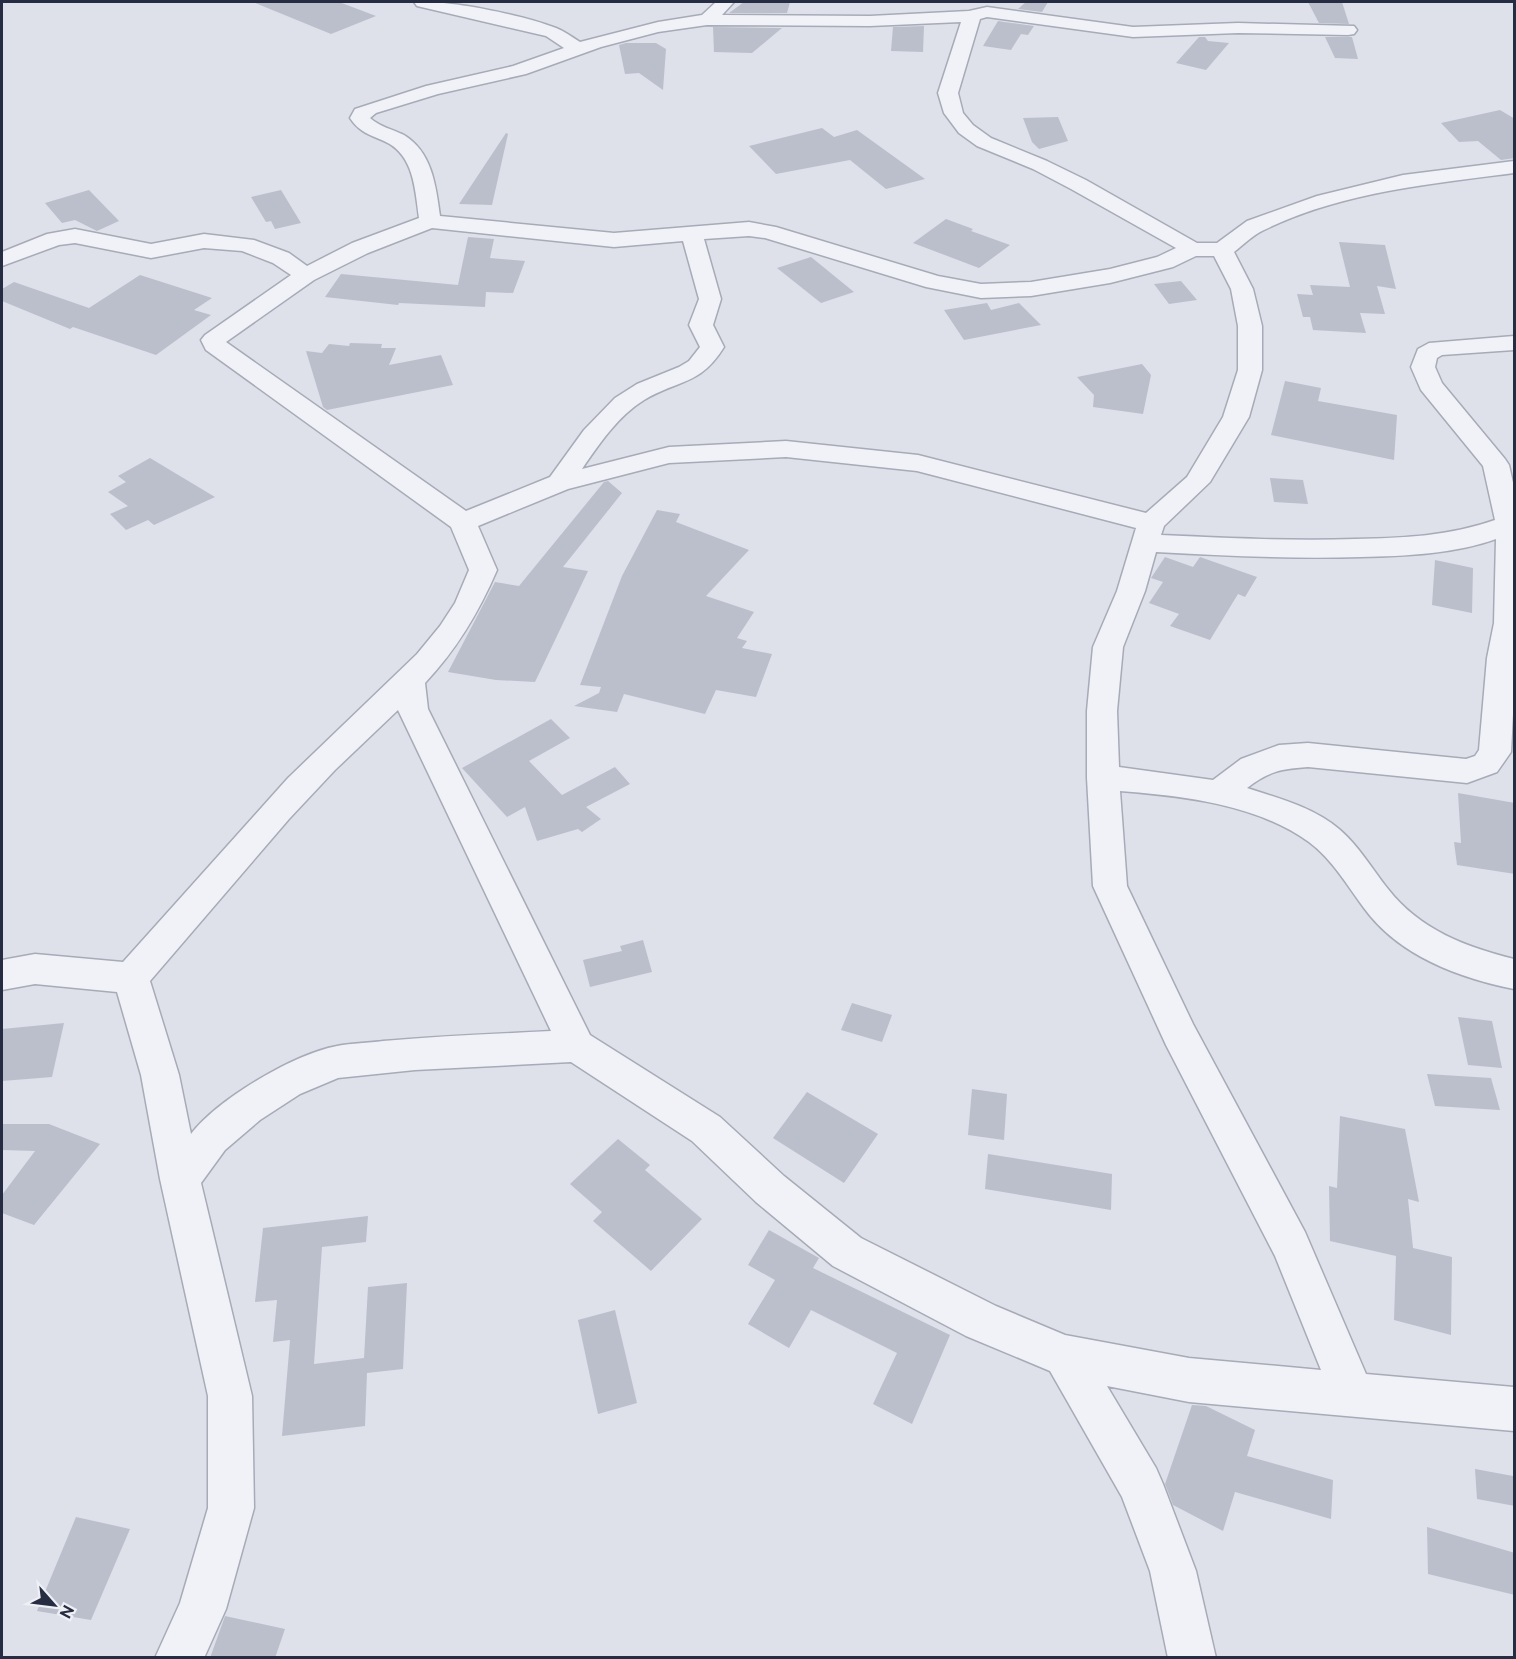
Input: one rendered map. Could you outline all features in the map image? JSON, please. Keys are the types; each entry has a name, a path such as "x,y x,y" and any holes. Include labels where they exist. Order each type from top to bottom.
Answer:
{"street":[{"path":"423,2 517,22 552,32 578,49"},
{"path":"707,20 725,2"},
{"path":"430,221 422,169 401,142 364,124 360,118 363,113 369,109 433,90 519,70 578,49 658,27 707,20 870,21 969,16 987,12 1133,32 1238,28 1348,30"},
{"path":"969,16 971,18 948,93 949,104 961,124 977,138 1017,154 1116,203 1192,249"},
{"path":"131,978 301,785 410,681 453,631 476,592 483,570 463,522 214,345 213,340 219,335 306,275 360,248 430,221 614,240 749,229 768,232 934,282 981,291 1031,289 1110,276 1165,262 1192,249 1222,250 1255,226 1324,200 1403,181 1515,167"},
{"path":"559,483 600,428 635,395 684,375 705,361 712,347 701,326 710,299 692,235"},
{"path":"2,258 55,239 75,236 151,250 204,240 246,244 281,258 306,275"},
{"path":"1222,250 1242,289 1250,326 1250,370 1236,417 1197,482 1148,533 1131,591 1108,647 1102,711 1103,778 1110,886 1179,1034 1292,1246 1353,1394"},
{"path":"1218,793 1252,767 1279,758 1308,755 1467,771 1486,764 1495,752 1502,658 1509,623 1512,524 1496,465 1430,385 1423,368 1426,354 1437,348 1515,343"},
{"path":"463,522 559,483 669,455 786,448 918,463 1148,533 1290,550 1406,547 1474,537 1512,524"},
{"path":"410,681 412,709 578,1046 706,1129 770,1189 847,1252 981,1321 1065,1356 1189,1380 1515,1409"},
{"path":"1103,778 1155,781 1218,793 1283,813 1320,832 1359,873 1378,902 1409,933 1444,953 1515,974"},
{"path":"2,975 35,969 131,978"},
{"path":"131,978 160,1075 180,1179 230,1396 231,1508 202,1610 180,1658"},
{"path":"180,1179 211,1138 246,1108 287,1082 336,1062 415,1054 578,1046"},
{"path":"1065,1356 1140,1484 1173,1571 1192,1658"}],"building":[{"path":"253,2 339,2 376,16 331,34"},
{"path":"744,2 790,2 787,13 729,13"},
{"path":"1026,2 1048,2 1042,12 1018,9"},
{"path":"1308,2 1342,2 1349,24 1319,23"},
{"path":"998,21 1034,26 1028,35 1021,34 1011,50 983,46"},
{"path":"924,26 923,52 891,51 893,27"},
{"path":"713,27 782,28 752,53 714,52"},
{"path":"1199,37 1205,37 1208,41 1229,43 1206,70 1176,63"},
{"path":"1325,37 1352,37 1358,59 1335,58"},
{"path":"656,43 666,49 663,90 639,73 625,74 619,45"},
{"path":"1500,110 1515,119 1515,158 1501,160 1478,141 1459,142 1441,123"},
{"path":"1058,117 1068,141 1039,149 1032,142 1023,118"},
{"path":"822,128 834,137 857,130 925,179 886,189 850,160 776,174 749,146"},
{"path":"506,133 508,134 492,205 459,204"},
{"path":"89,190 119,221 97,231 75,220 62,223 45,203"},
{"path":"281,190 301,223 275,229 271,221 266,222 251,197"},
{"path":"946,219 1010,245 979,268 913,243"},
{"path":"468,237 494,239 490,258 525,261 513,293 486,292 485,307 399,303 398,305 325,297 341,274 458,285"},
{"path":"1339,242 1385,245 1396,289 1377,286 1385,314 1360,313 1366,333 1313,330 1310,317 1303,317 1297,294 1313,295 1310,285 1350,287"},
{"path":"811,257 854,292 821,303 777,268"},
{"path":"140,275 212,298 194,310 211,315 156,355 73,327 70,329 2,301 2,289 14,282 89,308"},
{"path":"1181,281 1197,300 1169,304 1154,284"},
{"path":"987,303 991,310 1019,303 1041,325 964,340 944,310"},
{"path":"350,343 382,344 381,348 396,348 389,365 441,355 453,385 327,410 323,407 306,351 322,353 329,344 349,346"},
{"path":"1142,364 1151,375 1143,414 1093,407 1094,395 1077,377"},
{"path":"1285,381 1321,388 1318,401 1397,415 1394,460 1271,435"},
{"path":"150,458 215,497 154,525 148,520 126,530 110,514 128,506 108,492 126,482 118,476"},
{"path":"1270,478 1303,480 1308,504 1274,502"},
{"path":"608,481 622,493 563,567 588,571 535,682 496,680 448,672 495,582 519,586 604,482"},
{"path":"657,510 680,514 676,522 749,550 706,596 754,612 737,638 747,641 742,648 772,654 756,697 716,690 705,714 624,694 617,712 574,706 599,693 601,687 580,685 622,576"},
{"path":"1165,557 1193,567 1200,557 1257,577 1245,597 1238,594 1210,640 1170,626 1179,614 1149,603 1163,582 1151,578"},
{"path":"1435,560 1473,568 1472,613 1432,605"},
{"path":"551,719 570,738 529,761 562,795 615,767 630,784 586,807 601,819 582,832 578,829 537,841 525,807 507,817 462,768"},
{"path":"1458,793 1515,803 1515,874 1457,865 1454,842 1461,843"},
{"path":"643,940 652,972 590,987 583,960 622,951 620,946"},
{"path":"852,1003 892,1015 882,1042 841,1030"},
{"path":"1458,1017 1492,1021 1502,1068 1468,1065"},
{"path":"64,1023 52,1077 2,1081 2,1029"},
{"path":"1427,1074 1491,1078 1500,1110 1435,1106"},
{"path":"972,1089 1007,1094 1004,1140 968,1135"},
{"path":"807,1092 878,1134 844,1183 773,1138"},
{"path":"1340,1116 1405,1129 1419,1202 1408,1199 1413,1248 1452,1257 1451,1335 1394,1320 1396,1256 1330,1241 1329,1186 1337,1188"},
{"path":"2,1124 49,1124 100,1144 34,1225 2,1213 2,1195 35,1151 2,1150"},
{"path":"618,1139 650,1165 645,1170 702,1219 651,1271 593,1221 602,1212 570,1184"},
{"path":"988,1154 1112,1174 1111,1210 985,1189"},
{"path":"368,1216 366,1242 322,1247 314,1364 364,1358 368,1287 407,1283 403,1369 367,1373 365,1426 282,1436 290,1340 273,1342 277,1300 255,1302 263,1228"},
{"path":"769,1230 819,1258 813,1268 950,1335 912,1424 873,1404 897,1353 811,1310 789,1348 748,1324 775,1280 748,1265"},
{"path":"615,1310 637,1403 598,1414 578,1320"},
{"path":"1192,1405 1206,1406 1255,1430 1247,1456 1333,1480 1331,1519 1235,1492 1223,1531 1173,1505 1165,1484"},
{"path":"1475,1469 1513,1476 1515,1506 1477,1499"},
{"path":"76,1517 130,1529 91,1620 37,1611"},
{"path":"1427,1527 1515,1553 1515,1595 1428,1574"},
{"path":"225,1616 285,1629 275,1658 210,1658"}]}
